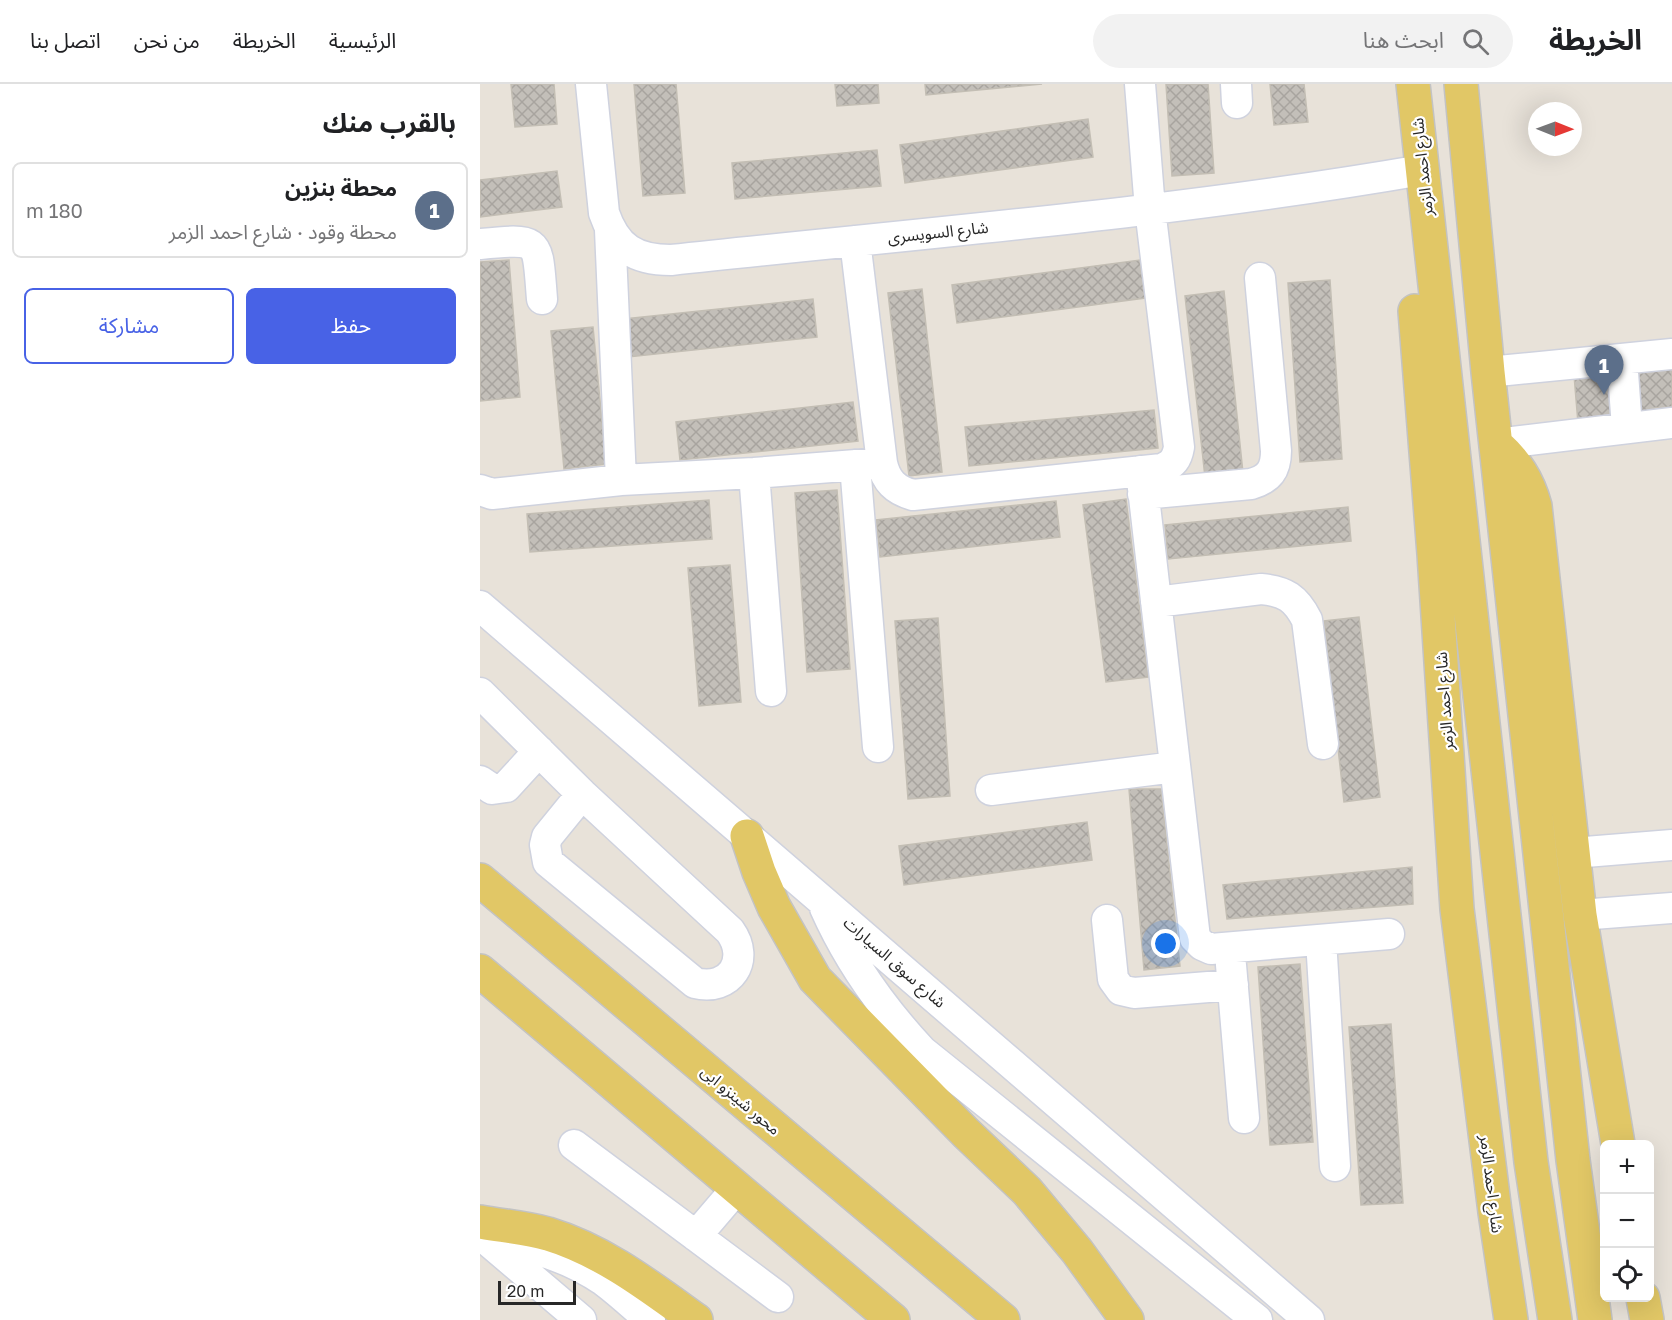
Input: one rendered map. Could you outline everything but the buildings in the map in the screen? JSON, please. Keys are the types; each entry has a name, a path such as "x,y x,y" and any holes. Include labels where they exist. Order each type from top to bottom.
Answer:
{"main road":[{"name":"شارع احمد الزمر","path":"1413,84 1428,230 1416,246 1411,266 1434,554 1457,909 1511,1320"},
{"path":"1461,84 1488,372 1573,1160 1595,1320"},
{"path":"1428,230 1531,1162 1555,1320"},
{"path":"1496,444 1510,456 1521,471 1530,488 1535,506 1580,915 1617,1140"},
{"path":"747,836 774,907 815,979 966,1133 1028,1191 1077,1251 1127,1320"},
{"name":"محور شينزو ابى","path":"480,880 1003,1320"},
{"path":"480,971 893,1320"},
{"path":"483,1232 519,1227 548,1234 580,1246 625,1270 696,1320"},
{"path":"1644,1302 1647,1320"}],"street":[{"path":"591,84 604,213 610,230 621,480"},
{"path":"1140,84 1150,209 1179,447 1174,461 1169,466 1142,483"},
{"name":"شارع السويسرى","path":"610,230 621,244 636,255 653,260 671,260 1150,209 1352,183 1422,171"},
{"path":"480,244 517,240 530,244 538,256 542,299"},
{"path":"855,241 868,464 878,747"},
{"path":"480,490 492,494 621,480 868,464 902,492 913,495 1142,483 1251,484 1262,481 1271,473 1276,463 1260,278"},
{"path":"1488,372 1672,354"},
{"path":"1622,359 1627,428"},
{"path":"1496,444 1672,423"},
{"path":"754,473 771,691"},
{"path":"1142,483 1195,938 1206,948 1389,934"},
{"path":"1156,602 1261,590 1276,591 1289,596 1300,606 1307,620 1323,744"},
{"name":"شارع سوق السيارات","path":"480,606 1309,1320"},
{"path":"480,693 582,794 730,931 736,939 739,957 731,975 714,984 695,983 548,862 545,845 548,837 582,794"},
{"path":"480,781 492,789 506,788 539,751"},
{"path":"991,790 1175,767"},
{"path":"1573,853 1672,844"},
{"path":"820,897 854,964 897,1024 922,1050 1257,1320"},
{"path":"1580,915 1672,908"},
{"path":"1107,920 1113,979 1121,990 1134,993 1233,985"},
{"path":"1321,940 1335,1166"},
{"path":"1230,947 1244,1118"},
{"path":"574,1145 778,1297"},
{"path":"696,1236 737,1188"},
{"path":"483,1232 581,1320"},
{"path":"483,1232 553,1254 579,1266 604,1281 650,1320"}],"place":[{"name":"محطة بنزين","path":"1604,395"}]}
